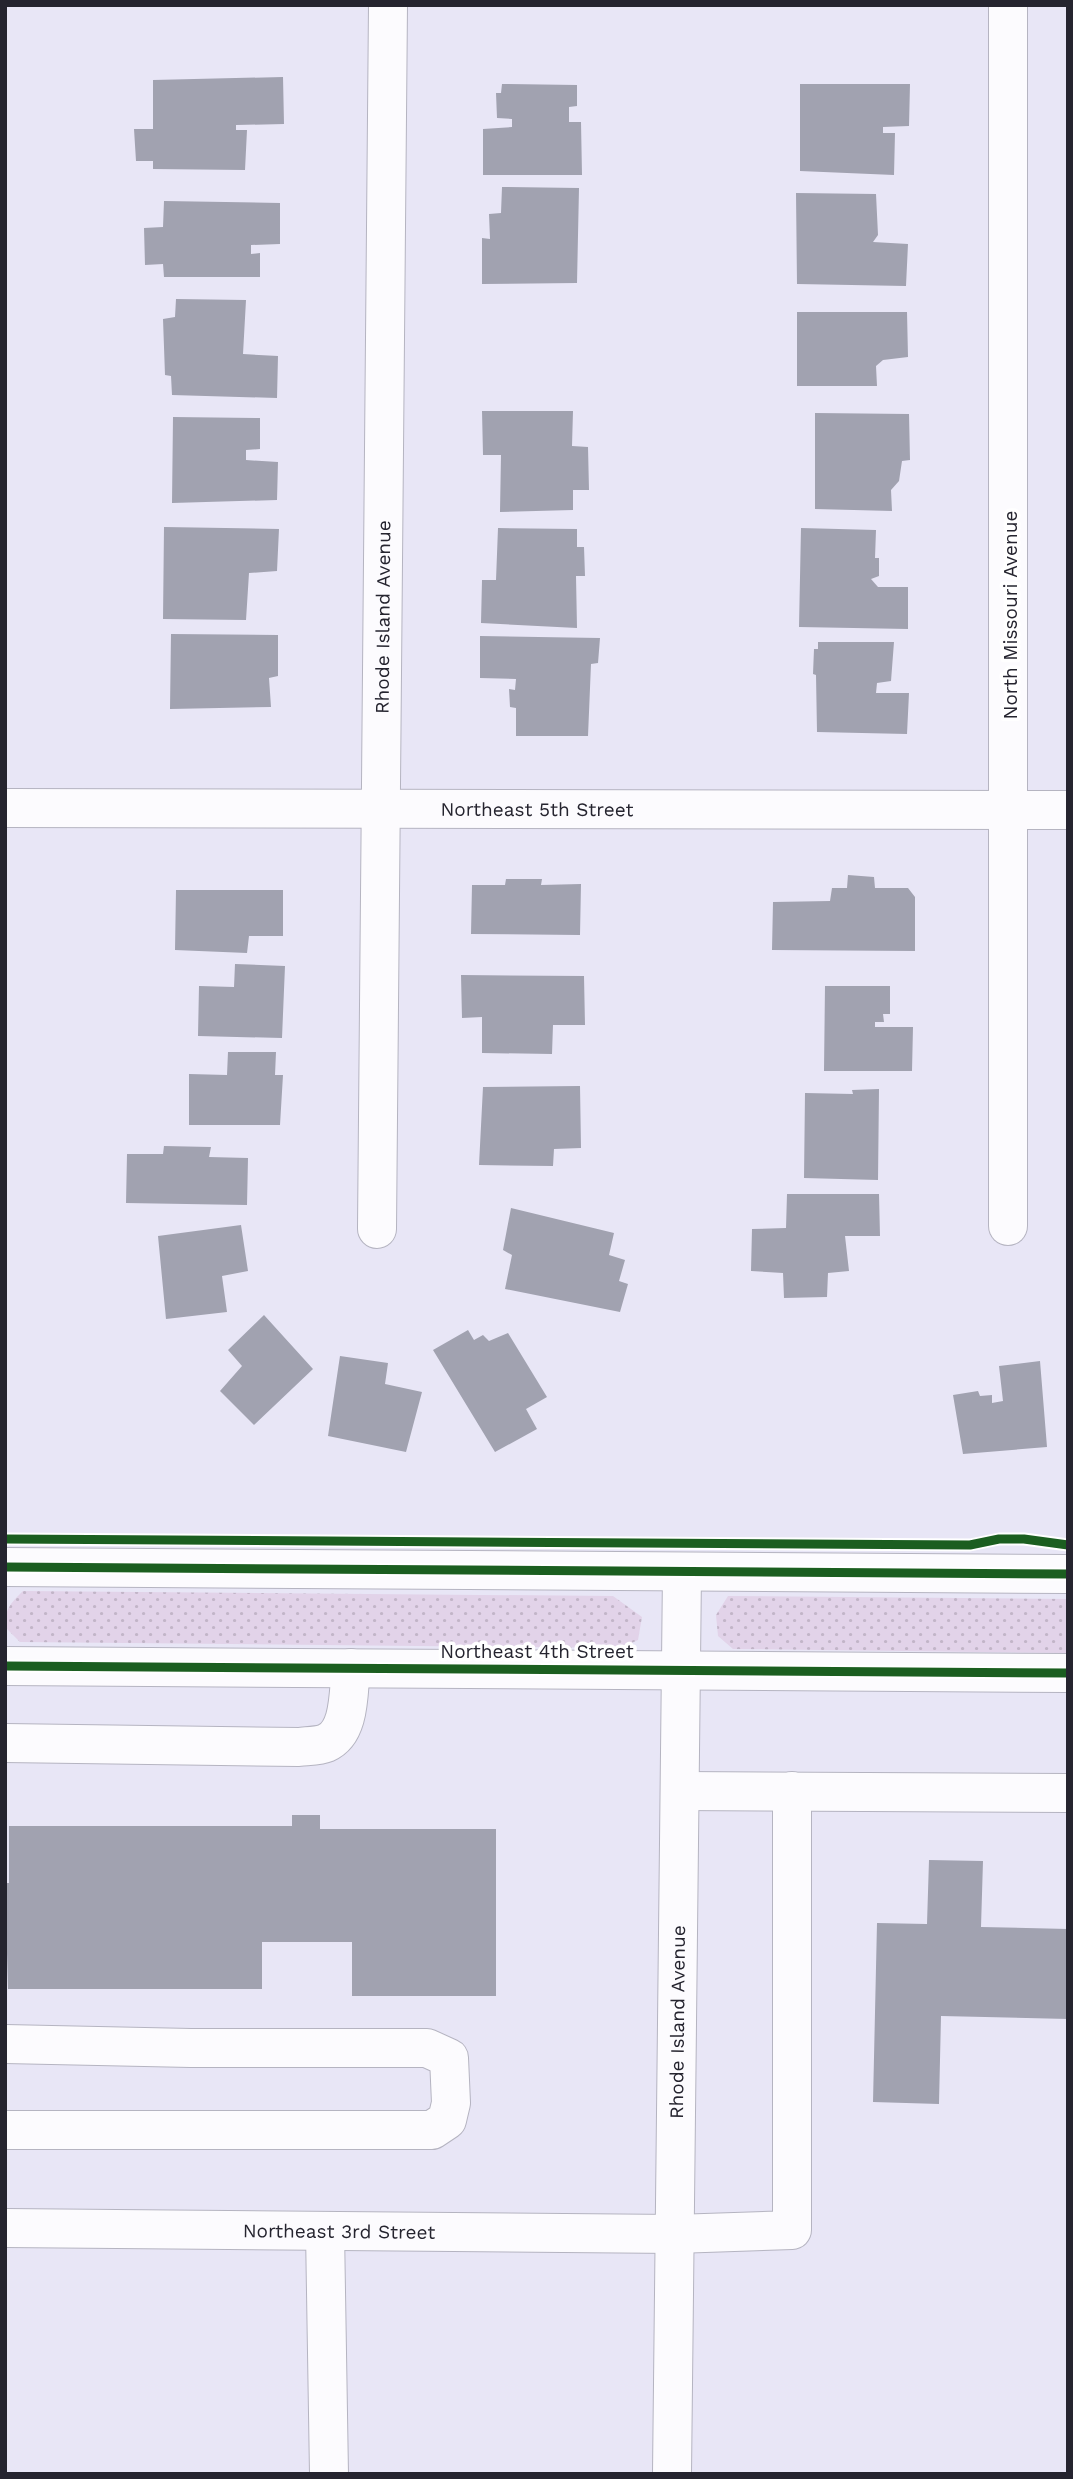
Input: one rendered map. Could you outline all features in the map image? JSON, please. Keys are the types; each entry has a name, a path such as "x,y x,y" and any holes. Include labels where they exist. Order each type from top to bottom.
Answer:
{"street":[{"name":"Rhode Island Avenue","path":"377,1229 388,5"},
{"name":"North Missouri Avenue","path":"1007,1226 1010,810 1008,5"},
{"name":"Northeast 5th Street","path":"5,807 1068,810"},
{"path":"5,1567 1068,1574"},
{"name":"Rhode Island Avenue","path":"672,2474 682,1572"},
{"name":"Northeast 4th Street","path":"5,1665 1068,1673"},
{"path":"5,1743 299,1747 325,1744 339,1733 344,1720 351,1668"},
{"path":"680,1791 1068,1793"},
{"name":"Northeast 3rd Street","path":"5,2228 675,2234 792,2230 792,1791"},
{"path":"5,2044 191,2048 427,2048 449,2058 451,2103 447,2120 432,2130 5,2130"},
{"path":"325,2231 329,2474"}],"shaded area":[{"path":"23,1591 613,1596 642,1617 638,1640 621,1648 20,1642 5,1627 5,1621 9,1607"},
{"path":"728,1596 1068,1599 1068,1653 733,1649 718,1636 716,1615"}],"building":[{"path":"283,77 284,124 236,125 236,130 247,130 245,170 153,169 153,161 136,161 134,129 153,129 153,80"},
{"path":"502,84 577,85 577,106 569,107 569,122 581,122 582,175 483,175 483,129 512,127 512,119 497,118 496,93 501,93"},
{"path":"800,84 910,84 909,126 883,127 883,133 895,133 894,175 800,171"},
{"path":"502,187 579,188 577,283 482,284 482,238 490,239 489,214 501,213"},
{"path":"796,193 876,194 878,235 873,242 908,244 906,286 797,284"},
{"path":"164,201 280,203 280,244 251,245 251,254 260,253 260,277 164,277 163,264 145,265 144,228 163,227"},
{"path":"176,299 246,300 243,354 278,356 277,398 172,395 171,376 165,375 163,319 175,317"},
{"path":"797,312 907,312 908,357 883,360 876,366 877,386 797,386"},
{"path":"482,411 573,411 572,446 588,447 589,490 573,490 573,510 500,512 501,455 483,455"},
{"path":"815,413 909,414 910,460 902,461 899,481 891,490 892,511 815,509"},
{"path":"173,417 260,418 260,449 246,450 246,460 278,462 277,500 172,503"},
{"path":"164,527 279,529 277,571 249,573 246,620 163,619"},
{"path":"498,528 577,529 577,547 584,547 585,576 576,576 577,628 481,623 482,580 496,580"},
{"path":"801,528 876,530 875,558 879,558 879,576 871,579 878,587 908,587 908,629 799,627"},
{"path":"171,634 278,635 278,676 269,678 271,707 170,709"},
{"path":"480,636 600,638 598,663 591,664 588,736 516,736 516,708 510,707 509,689 515,690 516,679 480,678"},
{"path":"818,642 894,642 891,681 877,683 876,693 909,693 907,734 817,732 816,675 813,674 814,649 818,649"},
{"path":"848,875 874,877 875,888 908,888 915,897 915,951 772,950 773,902 830,901 832,888 847,888"},
{"path":"506,879 542,879 541,885 581,884 580,935 471,934 472,885 505,885"},
{"path":"176,890 283,890 283,936 249,936 247,953 175,950"},
{"path":"235,964 285,966 282,1038 198,1036 199,986 234,987"},
{"path":"461,975 584,976 585,1025 553,1025 552,1054 482,1053 482,1017 462,1018"},
{"path":"825,986 890,986 890,1014 883,1014 884,1022 875,1022 875,1027 913,1027 912,1071 824,1071"},
{"path":"228,1052 276,1052 275,1075 283,1075 280,1125 189,1125 189,1074 227,1075"},
{"path":"580,1086 581,1148 554,1149 553,1166 479,1165 483,1087"},
{"path":"879,1089 878,1180 804,1178 805,1093 853,1094 852,1090"},
{"path":"164,1146 211,1147 209,1157 248,1158 247,1205 126,1203 127,1154 163,1154"},
{"path":"787,1194 879,1194 880,1236 845,1236 849,1271 828,1273 827,1297 784,1298 783,1273 751,1271 752,1229 786,1228"},
{"path":"511,1208 614,1233 609,1255 625,1260 619,1281 628,1284 620,1312 505,1289 512,1255 503,1250"},
{"path":"241,1225 248,1271 222,1276 227,1312 166,1319 158,1236"},
{"path":"264,1315 313,1369 254,1425 220,1391 242,1366 228,1350"},
{"path":"468,1330 474,1340 483,1335 489,1341 508,1333 547,1397 526,1409 537,1429 495,1452 433,1350"},
{"path":"340,1356 388,1363 385,1384 422,1392 406,1452 328,1436"},
{"path":"1040,1361 1047,1447 963,1454 953,1395 978,1391 980,1396 992,1395 992,1403 1003,1401 999,1366"},
{"path":"292,1815 320,1815 320,1829 496,1829 496,1996 352,1996 352,1942 262,1942 262,1989 8,1989 5,1883 9,1883 9,1826 292,1826"},
{"path":"929,1860 983,1861 981,1927 1068,1929 1068,2019 941,2016 939,2104 873,2102 877,1923 927,1924"}],"cycle path":[{"path":"5,1539 970,1545 999,1539 1024,1539 1068,1545"},
{"path":"5,1567 1068,1574"},
{"path":"5,1666 1068,1673"}]}
